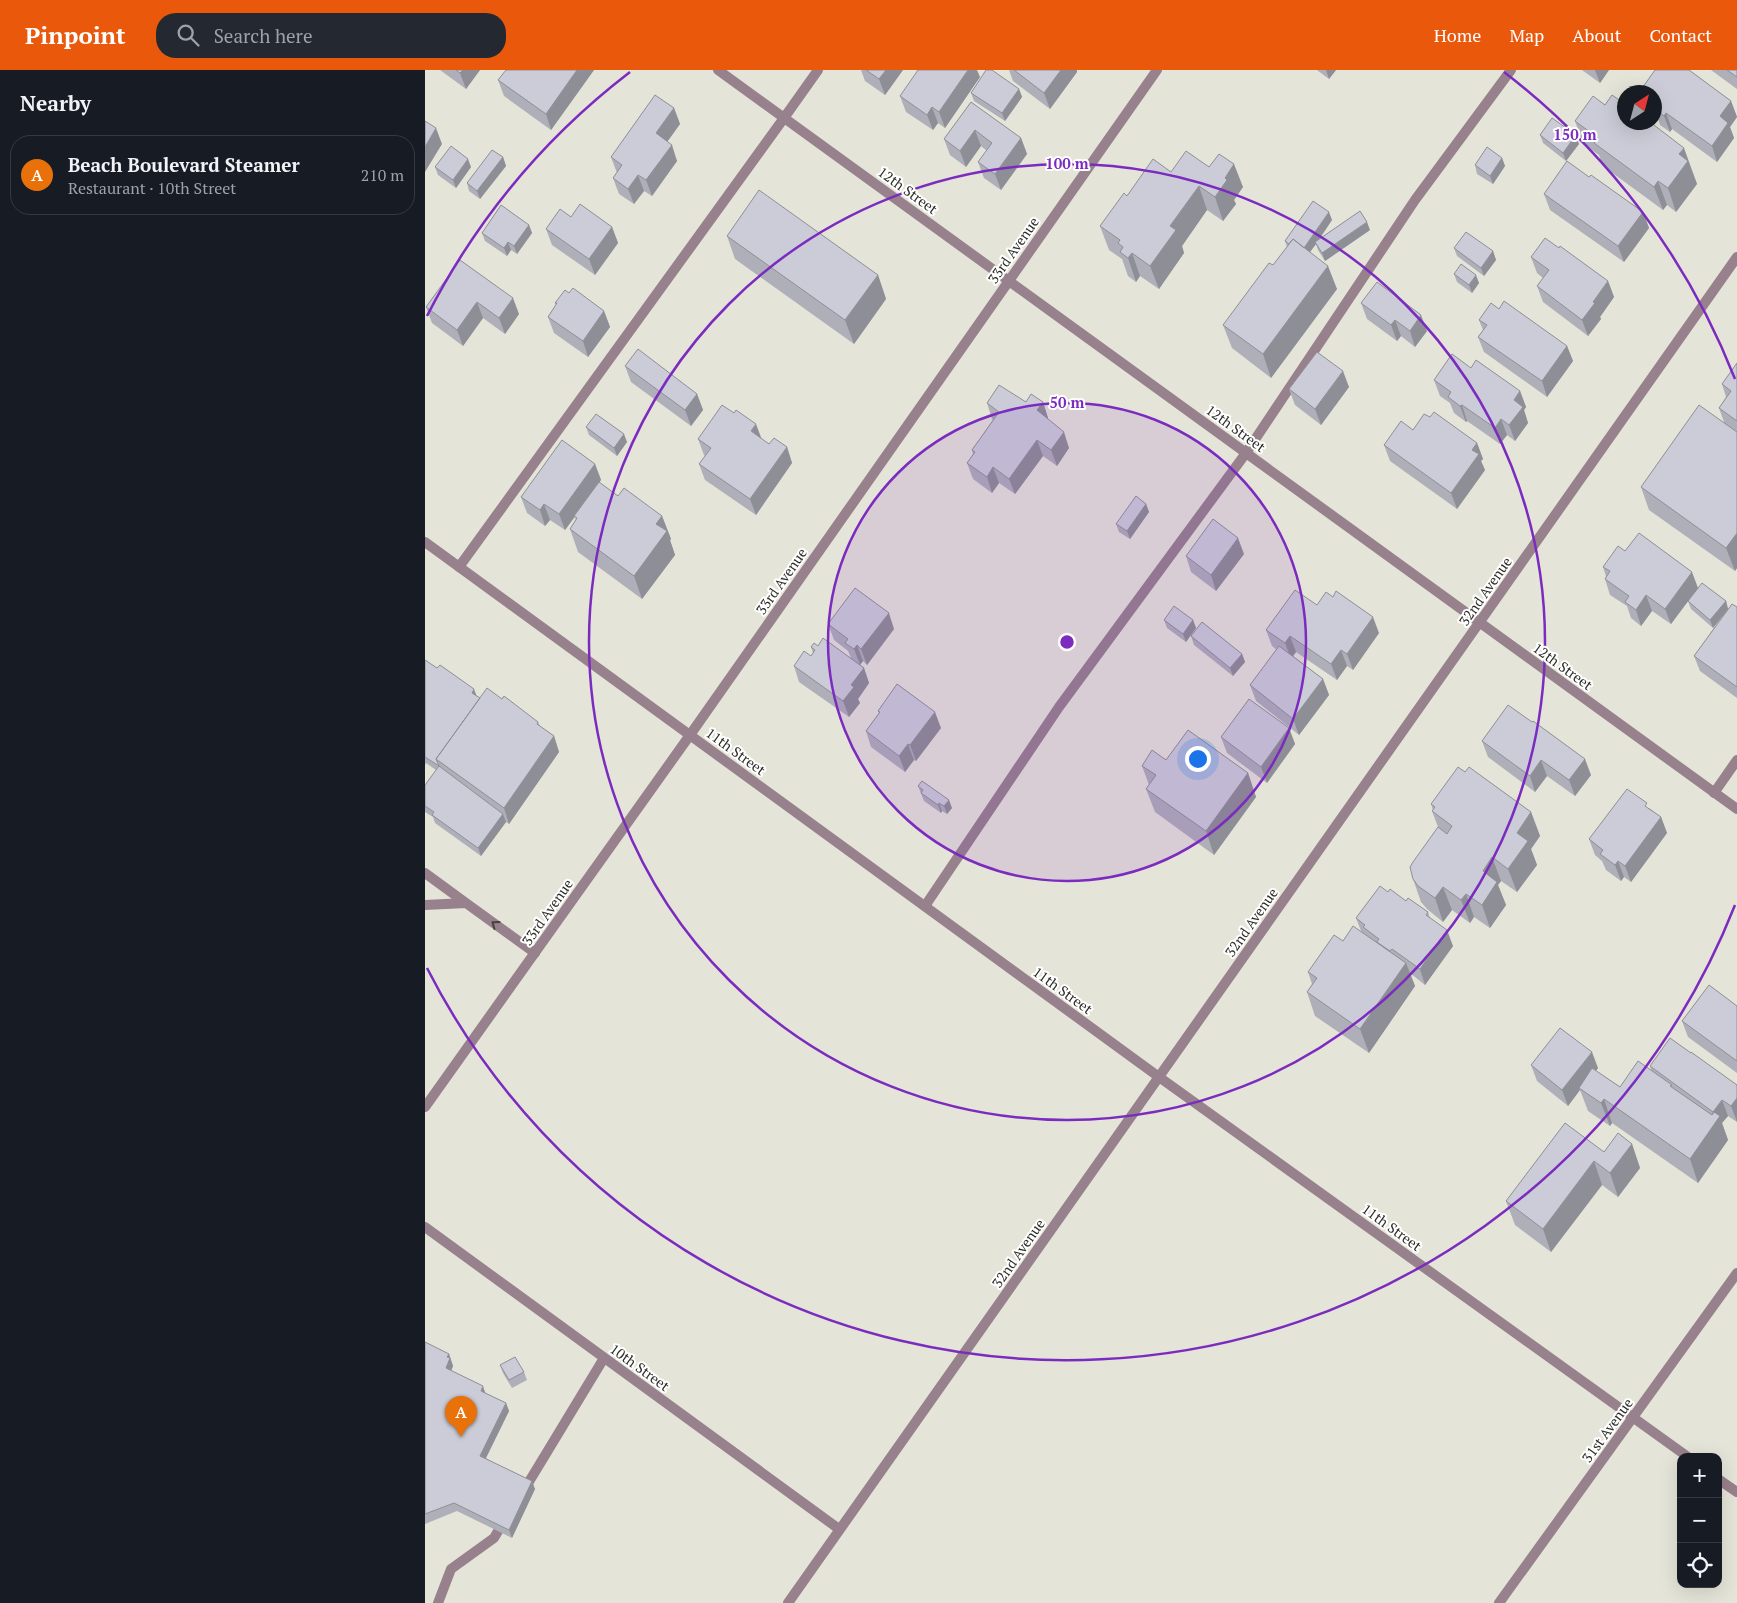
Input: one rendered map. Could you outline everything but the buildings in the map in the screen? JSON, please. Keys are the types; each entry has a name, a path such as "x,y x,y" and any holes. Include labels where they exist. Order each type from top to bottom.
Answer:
{"street":[{"name":"12th Street","path":"718,70 1737,809"},
{"path":"459,567 817,70"},
{"name":"33rd Avenue","path":"425,1107 690,735 1157,70"},
{"path":"925,906 1059,707 1246,453 1415,200 1511,70"},
{"name":"32nd Avenue","path":"788,1603 1737,257"},
{"name":"11th Street","path":"425,542 1159,1077 1682,1453"},
{"path":"1714,793 1737,760"},
{"path":"425,873 535,953"},
{"path":"425,905 466,903"},
{"name":"10th Street","path":"425,1227 839,1529"},
{"name":"31st Avenue","path":"1499,1603 1737,1273"},
{"path":"519,1497 604,1358"},
{"path":"1722,1482 1737,1492"},
{"path":"438,1603 451,1569 494,1538 509,1514"}],"place":[{"name":"Beach Boulevard Steamer","path":"461,1437"}]}
